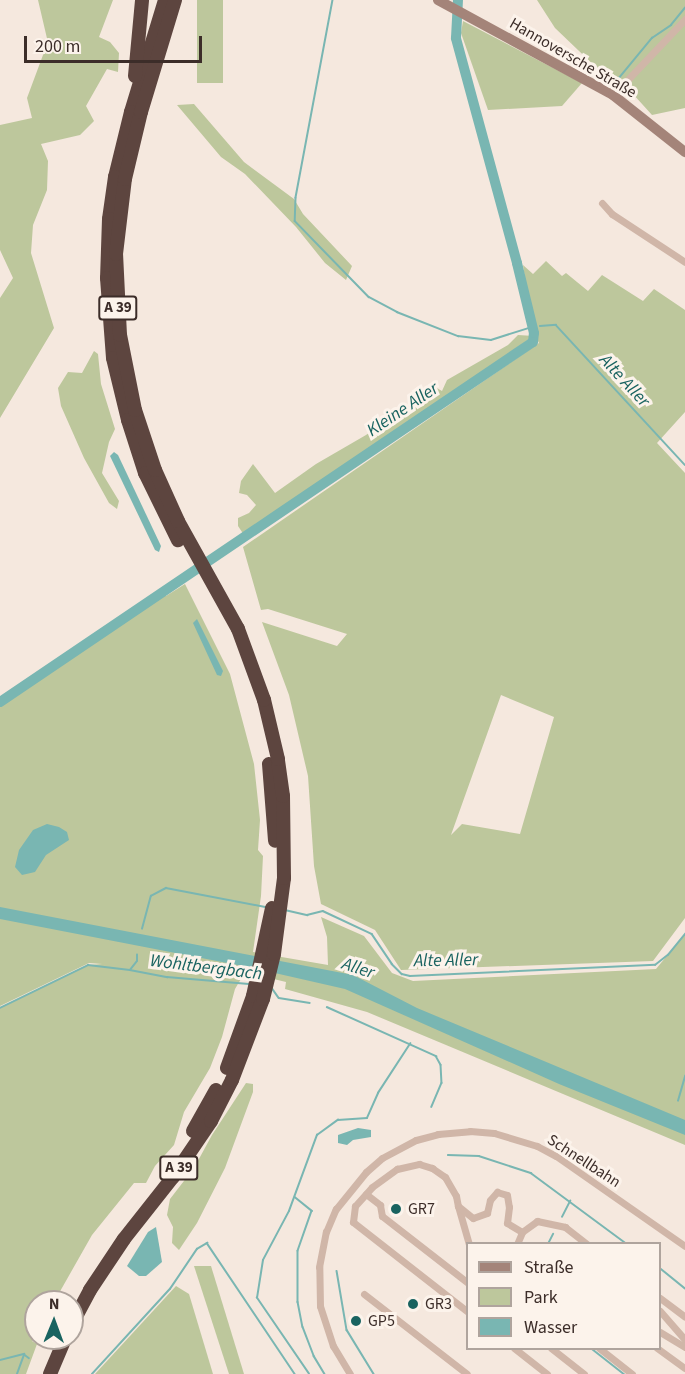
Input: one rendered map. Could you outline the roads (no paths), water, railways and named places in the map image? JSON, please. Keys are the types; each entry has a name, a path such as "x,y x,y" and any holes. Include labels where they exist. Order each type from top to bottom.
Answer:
{"highway":[{"path":"131,112 142,0"},
{"name":"A 39","path":"84,1301 113,1256 173,1177 211,1121 249,1041 271,916 280,845 269,760 256,704 213,594 183,540 158,502 138,454 118,381 111,338 107,278 109,219 115,177 131,112 165,0"},
{"name":"A 39","path":"175,0 141,112 125,179 116,254 116,287 120,335 135,410 155,470 183,540"},
{"name":"A 39","path":"82,1290 118,1233 166,1171 201,1118 258,998"},
{"path":"40,1374 50,1350"},
{"path":"50,1374 60,1350"}],"street":[{"name":"Hannoversche Straße","path":"438,0 613,95 685,152"},
{"path":"613,95 685,19"},
{"path":"602,203 612,214 685,262"},
{"name":"Schnellbahn","path":"350,1374 333,1346 320,1306 319,1268 326,1232 336,1209 366,1172 382,1158 416,1140 438,1134 470,1131 494,1133 537,1146 556,1156 685,1245"},
{"path":"466,1310 353,1222 355,1206 397,1169 419,1164 432,1168 445,1177 456,1196 468,1242"},
{"path":"463,1227 473,1218 487,1213 490,1200 497,1192 507,1195 509,1207 507,1223 522,1232"},
{"path":"366,1194 380,1205 382,1216 466,1280"},
{"path":"458,1206 473,1218"},
{"path":"518,1242 522,1232 537,1221 565,1227 585,1242"},
{"path":"576,1235 580,1242"},
{"path":"364,1294 467,1374"},
{"path":"661,1299 685,1317"},
{"path":"661,1312 685,1340"},
{"path":"661,1333 685,1347"},
{"path":"517,1350 547,1374"},
{"path":"554,1350 584,1374"},
{"path":"602,1350 632,1374"},
{"path":"660,1350 685,1368"}],"water":[{"path":"114,452 118,455 161,546 159,552 155,550 110,456"},
{"path":"197,619 223,671 221,676 217,675 193,623"},
{"path":"47,824 67,832 69,840 46,855 35,872 22,875 15,867 19,850 33,830"},
{"path":"0,907 353,975 417,1008 685,1120 685,1135 559,1084 345,989 253,968 0,919"},
{"path":"358,1128 371,1130 371,1137 353,1140 347,1145 338,1143 338,1135"},
{"path":"156,1227 162,1262 146,1276 139,1276 127,1266 148,1232"}],"waterway":[{"path":"333,0 296,198 295,221 369,297 397,312 458,336 491,340 532,327"},
{"name":"Kleine Aller","path":"0,702 533,342 534,333 517,263 456,38 458,0"},
{"path":"619,78 652,38 671,25 685,8"},
{"path":"597,79 611,83"},
{"name":"Alte Aller","path":"540,326 556,325 685,465"},
{"name":"Alte Aller","path":"142,929 151,896 166,888 266,907"},
{"name":"Alte Aller","path":"285,910 307,915 323,911 372,934 392,964 402,974 410,976 655,965 668,955 685,934"},
{"name":"Alte Aller","path":"0,1008 88,965 130,970 137,961 137,955"},
{"name":"Wohltbergbach","path":"130,970 167,977 249,984"},
{"name":"Wohltbergbach","path":"272,988 279,998 310,1003"},
{"name":"Wohltbergbach","path":"327,1007 436,1056 441,1065 442,1083 432,1107"},
{"path":"309,1374 257,1298 263,1260 289,1211 317,1135 338,1120 367,1118 378,1093 410,1044"},
{"path":"678,1101 685,1076"},
{"name":"Wohltbergbach","path":"448,1155 479,1156 531,1173 624,1242"},
{"path":"295,1197 312,1211 298,1251 298,1302 303,1327 314,1356 325,1374"},
{"path":"562,1217 570,1201"},
{"path":"549,1242 553,1234"},
{"path":"92,1374 170,1289 197,1249 207,1243 295,1374"},
{"name":"Wohltbergbach","path":"661,1269 685,1288"},
{"path":"337,1271 347,1330 374,1374"},
{"path":"594,1350 624,1374"},
{"path":"0,1360 24,1354"},
{"path":"17,1374 24,1355"},
{"path":"25,1355 29,1358"}],"place":[{"name":"GR7","path":"396,1209"},
{"name":"GR3","path":"413,1304"},
{"name":"GP5","path":"356,1321"}],"water label":[{"name":"Aller","path":"358,969"}]}
